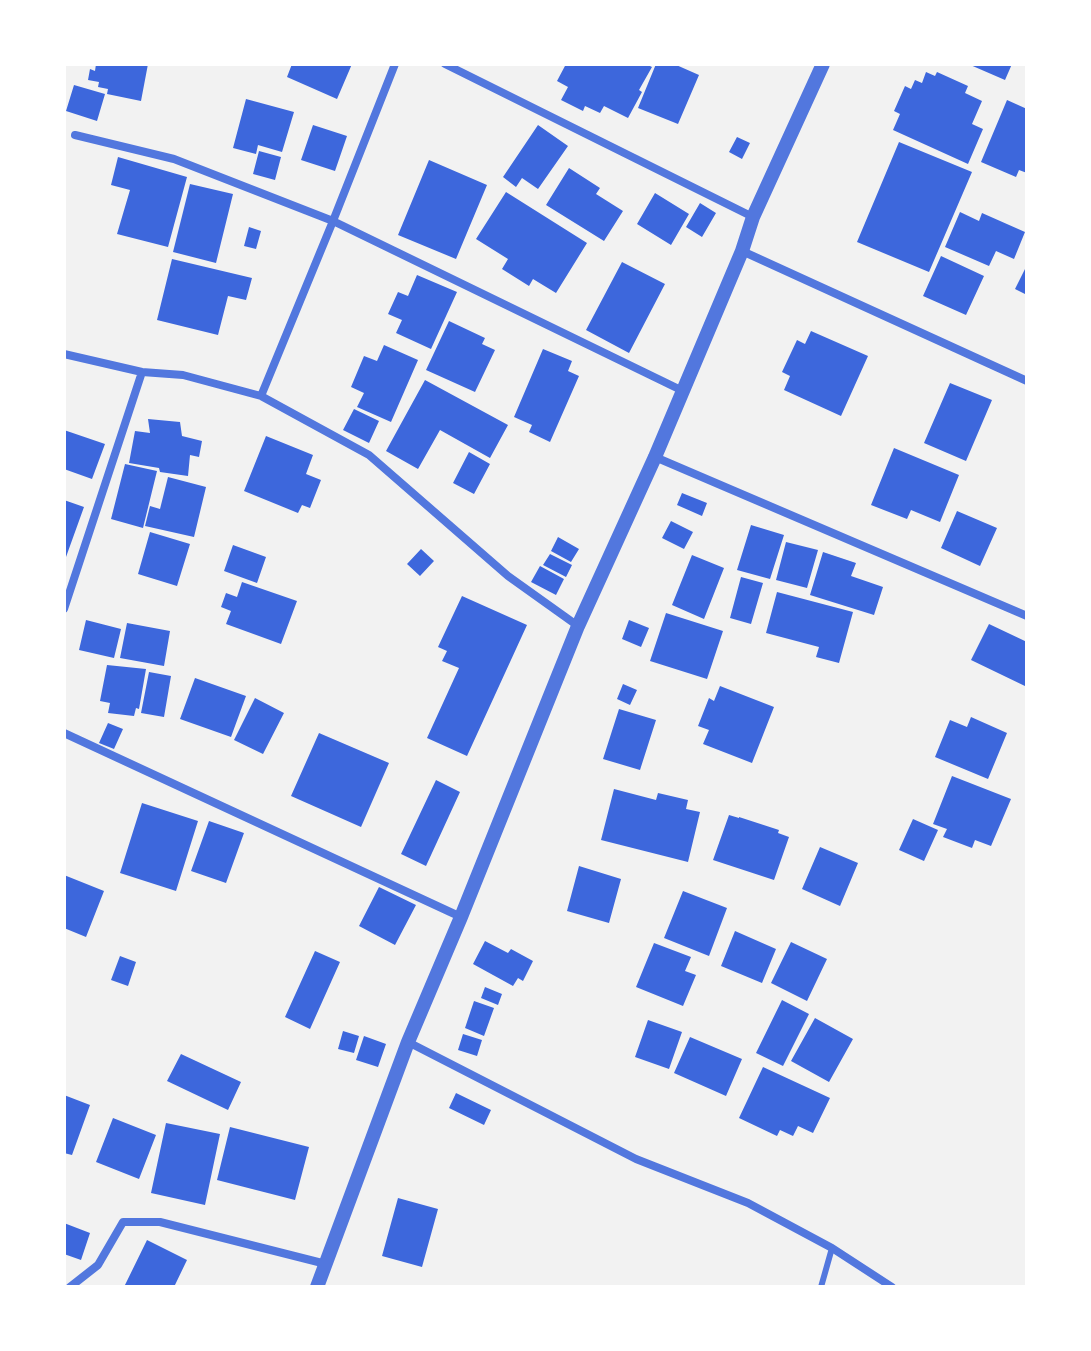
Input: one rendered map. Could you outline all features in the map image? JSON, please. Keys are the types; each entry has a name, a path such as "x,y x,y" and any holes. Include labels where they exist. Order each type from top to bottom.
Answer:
{"street":[{"path":"261,396 395,64"},
{"path":"445,64 753,217"},
{"path":"317,1287 408,1042 578,626 655,457 742,251 753,217 823,64"},
{"path":"75,135 174,159 333,221 683,391"},
{"path":"742,251 1027,381"},
{"path":"64,354 142,372 183,375 261,396 369,455 508,576 578,626"},
{"path":"64,609 142,372"},
{"path":"655,457 1027,616"},
{"path":"64,733 461,917"},
{"path":"408,1042 636,1159 748,1203 832,1248 892,1287"},
{"path":"70,1287 98,1265 123,1222 160,1222 326,1264"}],"lane":[{"path":"821,1287 832,1248"}],"building":[{"path":"96,64 148,64 141,101 107,94 108,89 98,87 99,82 88,80 90,69 95,71"},
{"path":"292,64 352,64 337,99 287,77"},
{"path":"566,64 646,64 652,67 628,118 604,106 600,113 585,106 583,111 561,100 568,87 557,81"},
{"path":"656,64 674,64 699,75 678,124 638,108"},
{"path":"968,64 1012,64 1005,80"},
{"path":"926,72 935,76 937,72 968,86 965,93 982,101 972,124 983,129 968,164 893,130 900,114 894,111 905,86 911,89 915,80 922,83"},
{"path":"74,85 105,94 97,121 66,111"},
{"path":"246,99 294,112 282,152 258,145 256,154 233,148"},
{"path":"1007,100 1027,109 1027,173 1019,170 1016,177 981,162"},
{"path":"313,125 347,136 335,171 301,160"},
{"path":"538,125 568,146 538,189 522,178 516,187 503,177"},
{"path":"737,137 750,143 742,159 729,152"},
{"path":"899,142 972,172 929,272 857,242"},
{"path":"259,151 281,157 275,180 253,174"},
{"path":"118,157 187,177 168,247 117,234 130,190 111,185"},
{"path":"429,160 487,185 456,259 398,235"},
{"path":"569,168 600,188 596,194 623,211 604,241 546,205"},
{"path":"190,184 233,194 216,263 173,252"},
{"path":"506,192 587,243 556,293 533,279 529,286 502,269 508,259 476,239"},
{"path":"655,193 689,214 671,245 637,224"},
{"path":"700,203 716,213 702,237 686,227"},
{"path":"960,212 979,221 982,213 1025,232 1014,259 996,251 989,266 945,247"},
{"path":"249,227 261,231 256,249 244,246"},
{"path":"941,256 984,276 966,315 923,296"},
{"path":"172,259 252,278 246,300 228,296 218,335 157,320"},
{"path":"622,262 665,284 629,353 586,330"},
{"path":"1027,265 1027,295 1015,289"},
{"path":"417,275 457,292 431,349 396,333 402,320 388,314 398,292 408,296"},
{"path":"449,321 485,338 482,344 495,350 475,392 426,370"},
{"path":"811,331 868,356 841,416 784,390 790,376 782,372 797,340 805,344"},
{"path":"384,345 418,360 391,422 357,407 364,393 351,387 364,356 377,361"},
{"path":"543,349 572,361 568,371 579,376 550,442 529,432 532,425 514,417"},
{"path":"425,380 508,425 490,458 440,430 418,469 386,451"},
{"path":"950,383 992,400 966,461 924,443"},
{"path":"354,409 379,421 369,443 343,430"},
{"path":"148,419 180,422 182,436 202,441 199,457 190,455 188,476 129,463 135,431 150,433"},
{"path":"64,430 105,444 92,479 64,469"},
{"path":"266,436 313,455 306,474 321,480 310,508 302,505 298,513 244,491"},
{"path":"894,448 959,475 940,522 911,510 907,519 871,505"},
{"path":"469,452 490,464 474,494 453,483"},
{"path":"125,464 157,471 143,528 111,519"},
{"path":"168,477 206,487 194,537 145,526 150,506 160,509"},
{"path":"682,493 707,503 702,516 677,505"},
{"path":"64,500 84,507 66,557 64,556"},
{"path":"957,511 997,528 980,566 941,548"},
{"path":"671,521 693,532 684,549 662,538"},
{"path":"751,525 784,535 770,579 737,570"},
{"path":"150,532 190,544 177,586 138,574"},
{"path":"558,537 579,549 571,562 551,551"},
{"path":"786,542 818,550 807,588 776,580"},
{"path":"233,545 266,557 257,583 224,571"},
{"path":"421,549 434,561 420,576 407,564"},
{"path":"823,552 856,563 851,576 883,587 874,615 810,595"},
{"path":"550,554 572,565 566,577 543,565"},
{"path":"692,555 724,568 704,619 672,605"},
{"path":"540,566 564,579 556,595 531,582"},
{"path":"741,577 763,583 751,624 730,618"},
{"path":"242,582 297,601 281,644 226,624 231,611 221,607 226,593 237,597"},
{"path":"777,592 853,612 839,663 816,657 819,647 766,633"},
{"path":"462,596 527,625 467,756 427,738 459,668 442,661 447,651 438,647"},
{"path":"666,613 723,631 707,679 650,661"},
{"path":"86,620 121,629 114,658 79,650"},
{"path":"629,620 649,628 641,647 622,639"},
{"path":"127,623 170,631 164,666 120,658"},
{"path":"989,624 1027,642 1027,687 971,660"},
{"path":"107,665 146,669 139,709 136,708 134,716 108,713 110,703 100,701"},
{"path":"149,672 171,676 164,717 141,713"},
{"path":"195,678 246,696 231,737 180,719"},
{"path":"623,684 637,690 630,705 617,699"},
{"path":"720,686 774,707 752,763 703,744 709,730 698,726 709,698 714,701"},
{"path":"255,698 284,713 263,754 234,740"},
{"path":"619,709 656,720 640,770 603,759"},
{"path":"971,717 1007,733 988,779 935,757 950,720 967,727"},
{"path":"108,723 123,729 114,749 99,743"},
{"path":"319,733 389,763 361,827 291,796"},
{"path":"952,776 1011,799 991,846 975,840 972,848 943,837 947,829 933,824"},
{"path":"436,780 460,792 426,866 401,854"},
{"path":"614,789 656,800 658,793 688,800 686,809 700,812 688,862 601,840"},
{"path":"142,803 198,821 176,891 120,873"},
{"path":"729,815 779,830 778,833 789,837 774,880 713,860"},
{"path":"913,819 938,830 924,861 899,850"},
{"path":"209,821 244,833 226,883 191,871"},
{"path":"820,847 858,863 840,906 802,889"},
{"path":"579,866 621,879 609,923 567,911"},
{"path":"64,875 104,891 86,937 64,928"},
{"path":"379,887 416,905 395,945 359,926"},
{"path":"683,891 727,908 709,956 664,938"},
{"path":"735,931 776,949 762,983 721,966"},
{"path":"485,941 508,953 511,949 533,961 523,981 518,978 513,986 473,964"},
{"path":"791,942 827,959 807,1001 771,983"},
{"path":"654,943 691,957 685,971 696,975 683,1006 636,987"},
{"path":"315,951 340,962 310,1029 285,1017"},
{"path":"120,956 136,962 128,986 111,980"},
{"path":"485,987 502,994 498,1005 481,998"},
{"path":"782,1000 809,1014 783,1066 756,1053"},
{"path":"474,1001 494,1008 484,1036 465,1028"},
{"path":"815,1018 853,1039 829,1082 791,1061"},
{"path":"648,1020 682,1032 669,1069 635,1057"},
{"path":"343,1031 359,1036 354,1053 338,1049"},
{"path":"463,1034 482,1040 477,1056 458,1050"},
{"path":"364,1036 386,1044 378,1067 356,1060"},
{"path":"690,1037 742,1059 726,1096 674,1073"},
{"path":"181,1054 241,1082 228,1110 167,1081"},
{"path":"763,1067 830,1098 813,1133 798,1126 793,1136 780,1130 777,1136 739,1118"},
{"path":"456,1093 491,1110 484,1125 449,1108"},
{"path":"64,1095 90,1105 72,1155 64,1153"},
{"path":"113,1118 156,1135 139,1179 96,1162"},
{"path":"166,1123 220,1134 205,1205 151,1193"},
{"path":"230,1127 309,1147 295,1200 217,1180"},
{"path":"398,1198 438,1209 422,1267 382,1256"},
{"path":"64,1223 90,1233 81,1260 64,1254"},
{"path":"147,1240 187,1260 174,1287 124,1287"}]}
